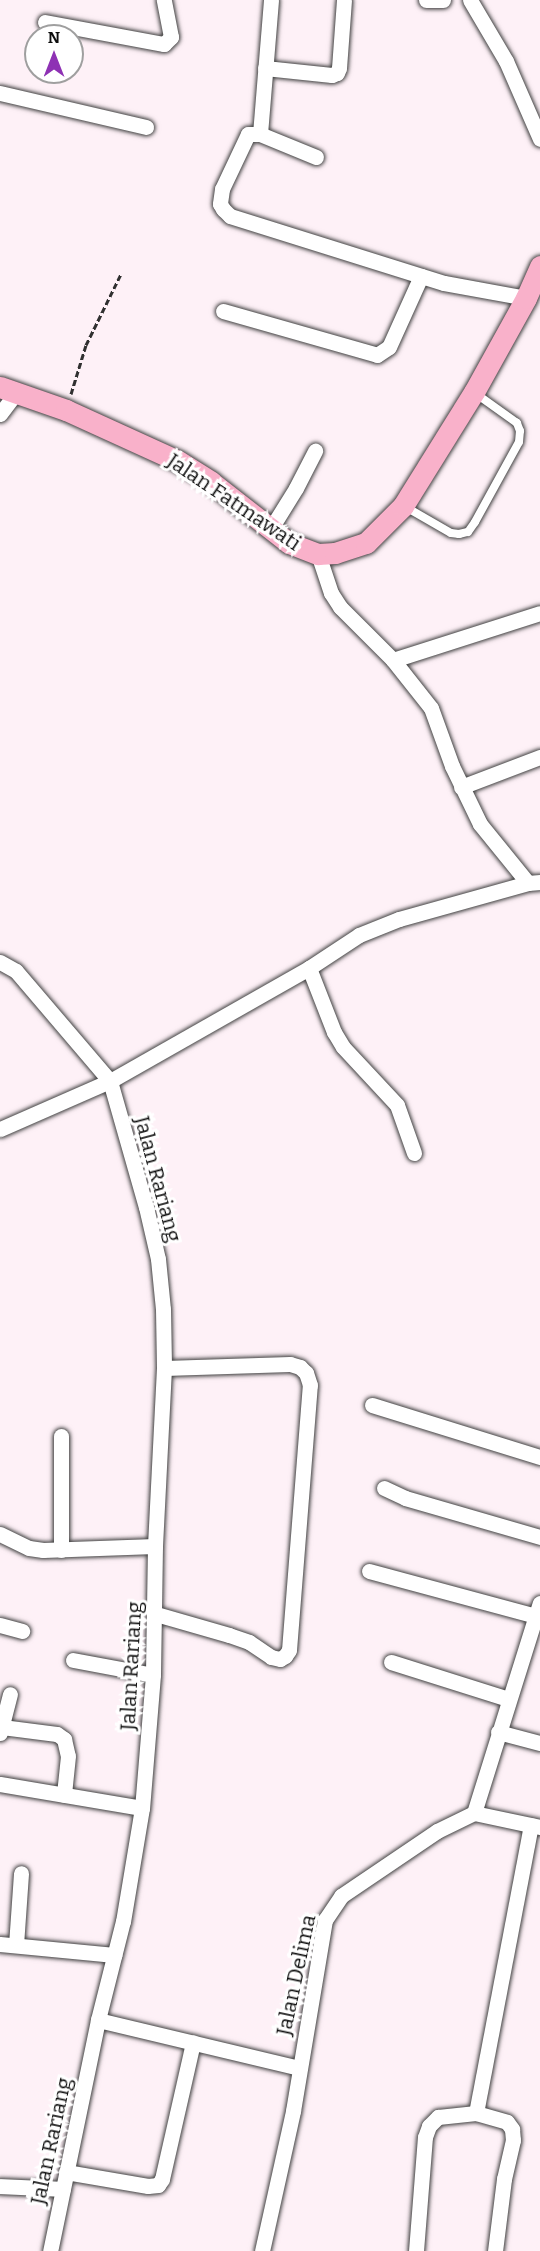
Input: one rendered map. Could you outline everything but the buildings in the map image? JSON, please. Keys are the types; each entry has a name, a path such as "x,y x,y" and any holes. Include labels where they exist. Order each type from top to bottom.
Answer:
{"street":[{"path":"45,22 164,44 171,37 164,0"},
{"path":"260,134 271,0"},
{"path":"265,68 332,75 337,73 344,0"},
{"path":"426,0 443,0"},
{"path":"470,0 506,61 540,139"},
{"path":"0,93 146,127"},
{"path":"316,157 260,134 252,133 245,138 222,189 220,204 226,213 444,283 526,298"},
{"name":"Jalan Fatmawati","path":"8,390 66,410 178,461 211,482 289,543 318,554 343,552 366,543 403,506 474,392 526,298 540,266"},
{"path":"223,311 377,355 389,348 422,276"},
{"path":"0,414 8,390"},
{"path":"270,530 315,451"},
{"path":"0,1128 110,1081 309,968 359,935 399,919 534,882 480,824 461,787 431,708 393,660 340,607 331,593 318,554"},
{"path":"393,660 540,613"},
{"path":"461,787 540,757"},
{"path":"0,962 16,971 110,1081"},
{"path":"309,968 334,1032 344,1047 396,1105 414,1153"},
{"name":"Jalan Rariang","path":"50,2251 98,2020 123,1921 142,1808 153,1675 156,1614 155,1546 164,1368 158,1258 110,1081"},
{"path":"156,1614 239,1639 271,1657 280,1659 285,1656 289,1650 310,1385 306,1373 300,1367 290,1364 164,1368"},
{"path":"372,1405 540,1457"},
{"path":"61,1436 62,1550"},
{"path":"384,1488 405,1498 540,1537"},
{"path":"0,1534 29,1548 62,1550 155,1546"},
{"path":"369,1571 538,1609 474,1812 536,1826 476,2113"},
{"path":"0,1625 22,1631"},
{"path":"73,1660 153,1675"},
{"path":"391,1662 508,1699"},
{"path":"10,1694 1,1730 57,1734 64,1739 68,1756 64,1795"},
{"path":"498,1732 540,1743"},
{"path":"0,1784 142,1808"},
{"name":"Jalan Delima","path":"262,2251 293,2110 325,1920 341,1896 437,1831 474,1812"},
{"path":"16,1945 21,1873"},
{"path":"0,1944 114,1955"},
{"path":"98,2020 299,2068"},
{"path":"66,2172 158,2186 162,2179 193,2042"},
{"path":"416,2251 425,2137 429,2126 438,2117 476,2113 507,2122 512,2129 513,2140 504,2179 495,2251"},
{"path":"0,2186 63,2189"}],"lane":[{"path":"403,506 451,533 468,532 475,522 519,442 520,431 517,423 474,392"}],"path":[{"path":"66,410 86,345 121,274"}]}
